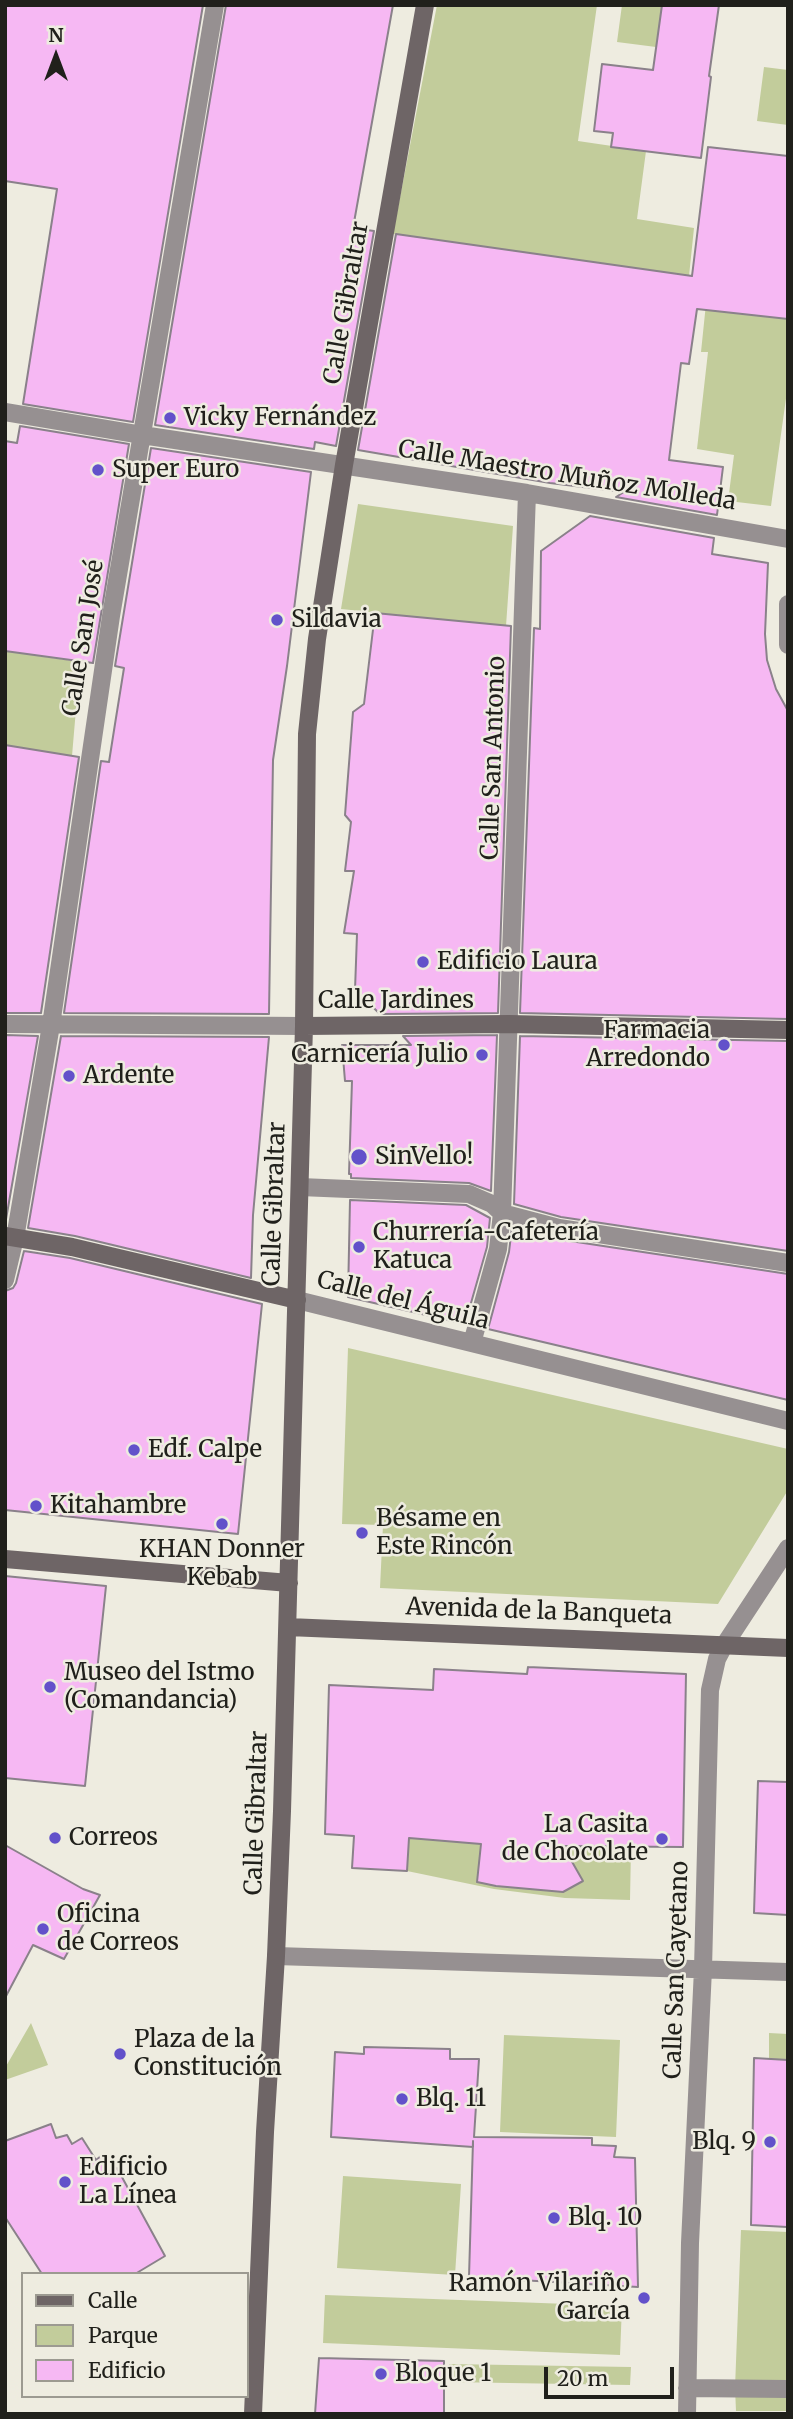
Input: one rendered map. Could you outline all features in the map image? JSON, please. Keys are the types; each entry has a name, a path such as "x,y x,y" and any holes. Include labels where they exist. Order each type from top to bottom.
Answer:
{"main road":[{"name":"Calle Gibraltar","path":"253,2414 265,2132 276,1956 288,1627 304,1026 307,734 317,639 344,465 425,5"},
{"name":"Calle Jardines","path":"304,1026 509,1024 788,1030"},
{"name":"Calle del Águila","path":"10,1237 72,1247 297,1300"},
{"path":"5,1559 289,1583"},
{"name":"Avenida de la Banqueta","path":"288,1627 788,1648"}],"street":[{"name":"Calle San José","path":"5,1280 10,1237 51,1025 111,616 215,5"},
{"name":"Calle Maestro Muñoz Molleda","path":"5,412 527,493 788,539"},
{"name":"Calle San Antonio","path":"472,1343 498,1250 502,1213 527,493"},
{"path":"788,604 788,645"},
{"name":"Calle Jardines","path":"5,1024 304,1026"},
{"path":"300,1187 455,1192 481,1198 502,1213 559,1228 788,1263"},
{"name":"Calle del Águila","path":"297,1300 788,1421"},
{"name":"Calle San Cayetano","path":"687,2414 690,2244 703,1969 709,1699 712,1677 725,1644 788,1548"},
{"path":"276,1956 788,1972"},
{"path":"687,2388 788,2389"}],"green space":[{"path":"437,5 597,5 578,141 646,151 637,219 694,228 689,276 393,234"},
{"path":"622,5 662,5 656,47 617,42"},
{"path":"764,67 788,70 788,125 757,121"},
{"path":"707,294 742,314 788,319 788,384 771,506 728,501 734,455 697,449 708,352 701,352"},
{"path":"358,504 513,526 506,626 341,609"},
{"path":"5,651 80,662 72,756 5,745"},
{"path":"348,1348 788,1449 788,1490 718,1604 380,1588 383,1525 342,1524"},
{"path":"440,1819 579,1846 631,1847 630,1900 565,1898 494,1889 407,1871 409,1838 441,1841"},
{"path":"31,2023 48,2065 5,2080 5,2068"},
{"path":"769,2033 788,2034 788,2060 769,2059"},
{"path":"504,2035 620,2040 616,2137 500,2132"},
{"path":"343,2176 461,2184 455,2275 337,2268"},
{"path":"741,2230 788,2232 788,2411 736,2411"},
{"path":"325,2295 622,2306 620,2355 323,2343"},
{"path":"449,2364 631,2367 630,2385 449,2382"}],"building":[{"path":"5,5 203,5 133,422 23,404 57,189 5,181"},
{"path":"226,5 393,5 353,228 374,231 336,446 315,442 314,449 155,425"},
{"path":"662,5 719,5 701,158 611,147 613,133 594,131 602,64 653,70"},
{"path":"708,147 788,156 788,319 697,309 689,364 681,363 669,460 723,467 717,515 616,497 624,492 550,483 358,450 396,234 692,276"},
{"path":"20,426 129,444 93,663 5,651 5,441 17,443"},
{"path":"151,448 311,472 273,760 269,1014 64,1013 101,761 109,762 124,668 115,666"},
{"path":"590,516 714,538 712,554 768,563 765,634 767,660 776,689 788,711 788,1019 520,1013 534,628 540,629 541,551"},
{"path":"375,613 511,626 498,1013 380,1014 355,990 357,934 344,933 354,871 345,871 351,822 345,815 353,712 364,704"},
{"path":"5,745 79,757 41,1013 5,1013"},
{"path":"5,1035 38,1036 5,1225"},
{"path":"497,1035 491,1191 469,1183 351,1178 352,1081 345,1081 342,1045 411,1045 403,1036"},
{"path":"61,1036 269,1037 253,1215 251,1278 75,1236 28,1228"},
{"path":"520,1036 788,1041 788,1251 561,1217 514,1204"},
{"path":"350,1200 466,1205 490,1218 487,1247 465,1324 348,1297"},
{"path":"512,1227 557,1239 788,1274 788,1400 488,1329 509,1252"},
{"name":"Edf. Calpe","path":"24,1251 70,1258 262,1304 238,1534 5,1510 5,1291 13,1288 16,1283"},
{"name":"Museo del Istmo (Comandancia)","path":"5,1576 106,1586 85,1786 5,1778"},
{"path":"528,1667 686,1674 683,1847 563,1846 583,1881 563,1892 477,1882 481,1844 409,1838 407,1871 352,1868 354,1836 325,1834 329,1685 433,1690 434,1669 527,1674"},
{"path":"758,1781 788,1782 788,1915 754,1913"},
{"name":"Oficina de Correos","path":"5,1845 83,1889 100,1895 64,1959 33,1945 5,1998"},
{"name":"Blq. 10","path":"364,2047 450,2049 450,2059 479,2059 474,2137 592,2138 592,2145 616,2146 614,2157 635,2158 638,2287 469,2277 473,2147 331,2137 335,2052 364,2054"},
{"name":"Blq. 9","path":"754,2058 788,2060 787,2227 751,2225"},
{"name":"Edificio La Línea","path":"51,2124 56,2138 67,2135 72,2144 82,2138 96,2160 101,2156 110,2173 117,2168 165,2256 138,2272 41,2272 5,2217 5,2141"},
{"name":"Bloque 1","path":"319,2358 444,2361 444,2414 315,2414"}],"place":[{"name":"Vicky Fernández","path":"170,418"},
{"name":"Super Euro","path":"98,470"},
{"name":"Sildavia","path":"277,620"},
{"name":"Edificio Laura","path":"423,962"},
{"name":"Farmacia Arredondo","path":"724,1045"},
{"name":"Carnicería Julio","path":"482,1055"},
{"name":"Ardente","path":"69,1076"},
{"name":"SinVello!","path":"359,1157"},
{"name":"Churrería-Cafetería Katuca","path":"359,1247"},
{"name":"Edf. Calpe","path":"134,1450"},
{"name":"Kitahambre","path":"36,1506"},
{"name":"KHAN Donner Kebab","path":"222,1524"},
{"name":"Bésame en Este Rincón","path":"362,1533"},
{"name":"Museo del Istmo (Comandancia)","path":"50,1687"},
{"name":"Correos","path":"55,1838"},
{"name":"La Casita de Chocolate","path":"662,1839"},
{"name":"Oficina de Correos","path":"43,1929"},
{"name":"Plaza de la Constitución","path":"120,2054"},
{"name":"Blq. 11","path":"402,2099"},
{"name":"Blq. 9","path":"770,2142"},
{"name":"Edificio La Línea","path":"65,2182"},
{"name":"Blq. 10","path":"554,2218"},
{"name":"Ramón Vilariño García","path":"644,2298"},
{"name":"Bloque 1","path":"381,2374"}]}
